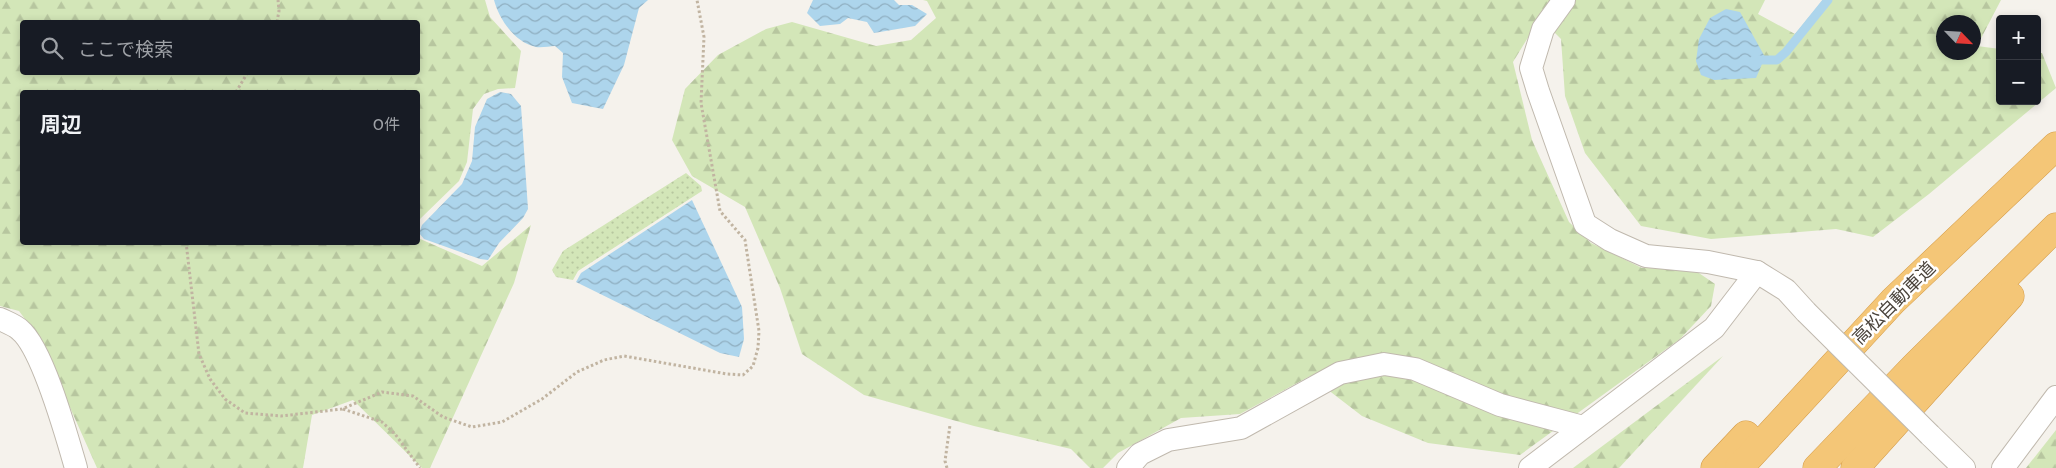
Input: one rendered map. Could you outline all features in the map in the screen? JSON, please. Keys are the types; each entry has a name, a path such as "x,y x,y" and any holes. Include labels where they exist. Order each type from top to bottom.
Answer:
{"highway":[{"name":"高松自動車道","path":"1739,468 1892,301 2056,146"},
{"path":"1817,468 1915,366 2056,227"},
{"path":"1855,468 2056,245"},
{"path":"1715,468 1791,387 1892,301"}],"street":[{"path":"1564,0 1543,28 1531,68 1585,224 1610,240 1646,256 1708,262 1757,272 1786,290 1964,468"},
{"path":"1530,468 1714,328 1757,272"},
{"path":"0,319 20,330 36,353 61,419 76,468"},
{"path":"1128,468 1140,454 1168,440 1241,428 1340,374 1384,364 1415,369 1500,405 1583,427"},
{"path":"2003,468 2056,398"}],"path":[{"path":"277,20 278,0"},
{"path":"186,245 199,354 210,379 225,399 245,413 281,416 342,409 382,392 413,396 443,417 472,427 502,422 542,398 576,372 604,360 624,356 727,374 743,375 753,366 758,348 759,332 745,240 720,211 701,103 704,37 698,0"},
{"path":"237,90 246,75"},
{"path":"342,409 382,422 395,434 420,468"},
{"path":"947,468 945,461 950,425"}],"green space":[{"path":"0,0 485,0 490,17 521,51 515,88 498,89 484,94 473,109 467,162 459,181 420,219 420,90 20,90 20,245 420,245 420,239 482,266 531,225 514,283 430,468 422,468 353,400 312,415 303,468 97,468 39,338 19,311 0,306"},
{"path":"923,0 1765,0 1758,14 1795,34 1823,0 2001,0 1981,38 1981,15 1936,15 1936,60 1981,60 1981,47 1996,48 1996,105 2036,105 1929,194 1873,237 1836,229 1711,239 1641,226 1585,153 1565,96 1561,39 1540,18 1513,62 1532,140 1569,222 1591,243 1642,268 1693,269 1715,284 1711,306 1680,339 1520,455 1428,443 1362,416 1310,376 1240,414 1181,418 1118,453 1103,468 1090,468 1071,449 974,426 864,395 802,354 780,288 745,207 692,176 672,140 685,89 718,55 766,29 792,22 876,46 911,40 936,18 927,1"},
{"path":"2041,53 2042,53 2056,88 2041,101"},
{"path":"686,173 701,186 702,191 578,271 573,280 556,277 552,270 563,251"},
{"path":"1723,356 1619,468 1573,468"},
{"path":"2056,430 2056,468 2026,468"}],"water":[{"path":"494,0 648,0 639,8 624,65 603,109 572,103 562,77 563,53 555,46 536,47 521,41 504,22"},
{"path":"813,0 894,0 899,5 912,5 927,14 915,26 874,33 867,22 848,18 840,24 820,26 807,13"},
{"path":"1726,9 1740,12 1765,57 1756,78 1714,80 1701,75 1696,61 1699,39 1710,18"},
{"path":"500,92 511,94 521,106 528,209 523,218 499,243 488,260 480,259 424,239 420,234 422,225 462,184 472,161 475,127 487,99"},
{"path":"692,200 742,307 744,339 739,357 720,353 576,282 581,273"}],"waterway":[{"path":"1754,60 1777,60 1786,52 1828,0"}]}
